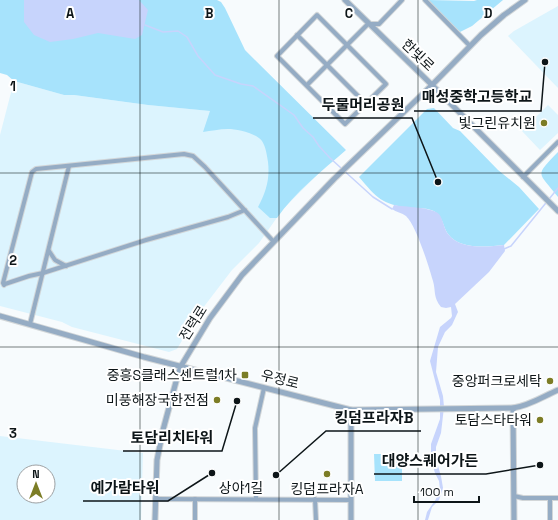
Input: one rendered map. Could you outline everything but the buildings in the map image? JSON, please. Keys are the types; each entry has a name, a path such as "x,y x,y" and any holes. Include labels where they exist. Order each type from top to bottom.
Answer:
{"street":[{"name":"한빛로","path":"345,0 558,211"},
{"path":"307,85 368,24 379,24 402,0"},
{"path":"424,0 470,46"},
{"path":"432,85 470,46 504,15 525,0"},
{"path":"317,15 347,45 386,84 345,124 277,56 317,15"},
{"path":"297,35 366,104"},
{"name":"전력로","path":"155,520 157,460 175,386 181,366 210,318 242,275 273,241 334,179 432,85"},
{"path":"523,176 558,142"},
{"path":"245,210 228,217 140,242 4,285 3,283 32,172 36,170 184,154 193,156 205,166 245,210 273,241"},
{"path":"30,324 69,166"},
{"path":"49,251 55,260 66,266"},
{"name":"우정로","path":"0,316 181,366 351,410 513,408 530,403 558,390"},
{"path":"256,499 255,428 264,388"},
{"path":"513,408 514,520"},
{"path":"351,410 351,520"},
{"path":"514,496 558,498"},
{"path":"550,498 550,520"},
{"name":"상야1길","path":"155,499 351,500"},
{"path":"195,499 195,520"},
{"path":"316,499 316,520"}],"shaded area":[{"path":"0,0 217,0 221,2 225,8 245,50 346,150 300,191 277,218 270,218 258,207 268,180 267,157 262,141 246,132 232,129 203,132 210,111 64,95 14,81 7,75 0,73"},
{"path":"24,0 139,0 148,10 142,35 135,39 98,33 73,39 50,42 34,35 24,22"},
{"path":"428,0 503,0 472,26 460,32"},
{"path":"558,6 558,88 508,36 514,31"},
{"path":"14,81 64,95 253,115 322,170 283,209 259,243 232,270 196,317 177,349 169,352 72,327 62,322 0,306 0,135"},
{"name":"빛그린유치원","path":"548,105 558,115 558,133 540,150 522,131"},
{"path":"434,108 453,128 460,131 498,170 519,187 539,209 504,245 482,247 459,243 448,234 440,217 435,212 386,202 375,195 359,177 427,109"},
{"path":"558,152 558,197 543,178 542,170"},
{"path":"394,205 430,210 439,214 448,234 459,243 482,247 504,245 505,251 489,272 455,304 458,312 452,325 445,332 438,347 436,372 443,396 444,407 441,433 436,447 436,459 443,488 439,500 432,507 428,520 425,520 427,512 436,499 440,489 439,481 431,460 431,444 440,419 440,400 430,361 440,327 452,316 451,307 441,307 437,300 433,281 414,228 406,216 392,209"},
{"path":"0,436 143,453 141,520 0,520"},
{"path":"374,454 402,454 402,481 375,481"}],"waterway":[{"path":"145,25 163,32 178,31 187,37 198,56 215,75 241,84 253,86 294,115 303,128 313,137 330,158 373,197 392,209"},
{"path":"504,249 511,246 558,188"}],"place":[{"name":"매성중학고등학교","path":"545,62"},
{"name":"빛그린유치원","path":"544,123"},
{"name":"두물머리공원","path":"438,182"},
{"name":"중흥S클래스센트럴1차","path":"245,375"},
{"name":"중앙퍼크로세탁","path":"550,381"},
{"name":"미풍해장국한전점","path":"217,400"},
{"name":"토담리치타워","path":"237,401"},
{"name":"토담스타타워","path":"540,420"},
{"name":"대양스퀘어가든","path":"540,465"},
{"name":"예가람타워","path":"212,473"},
{"name":"킹덤프라자A","path":"327,474"},
{"name":"킹덤프라자B","path":"276,475"}]}
